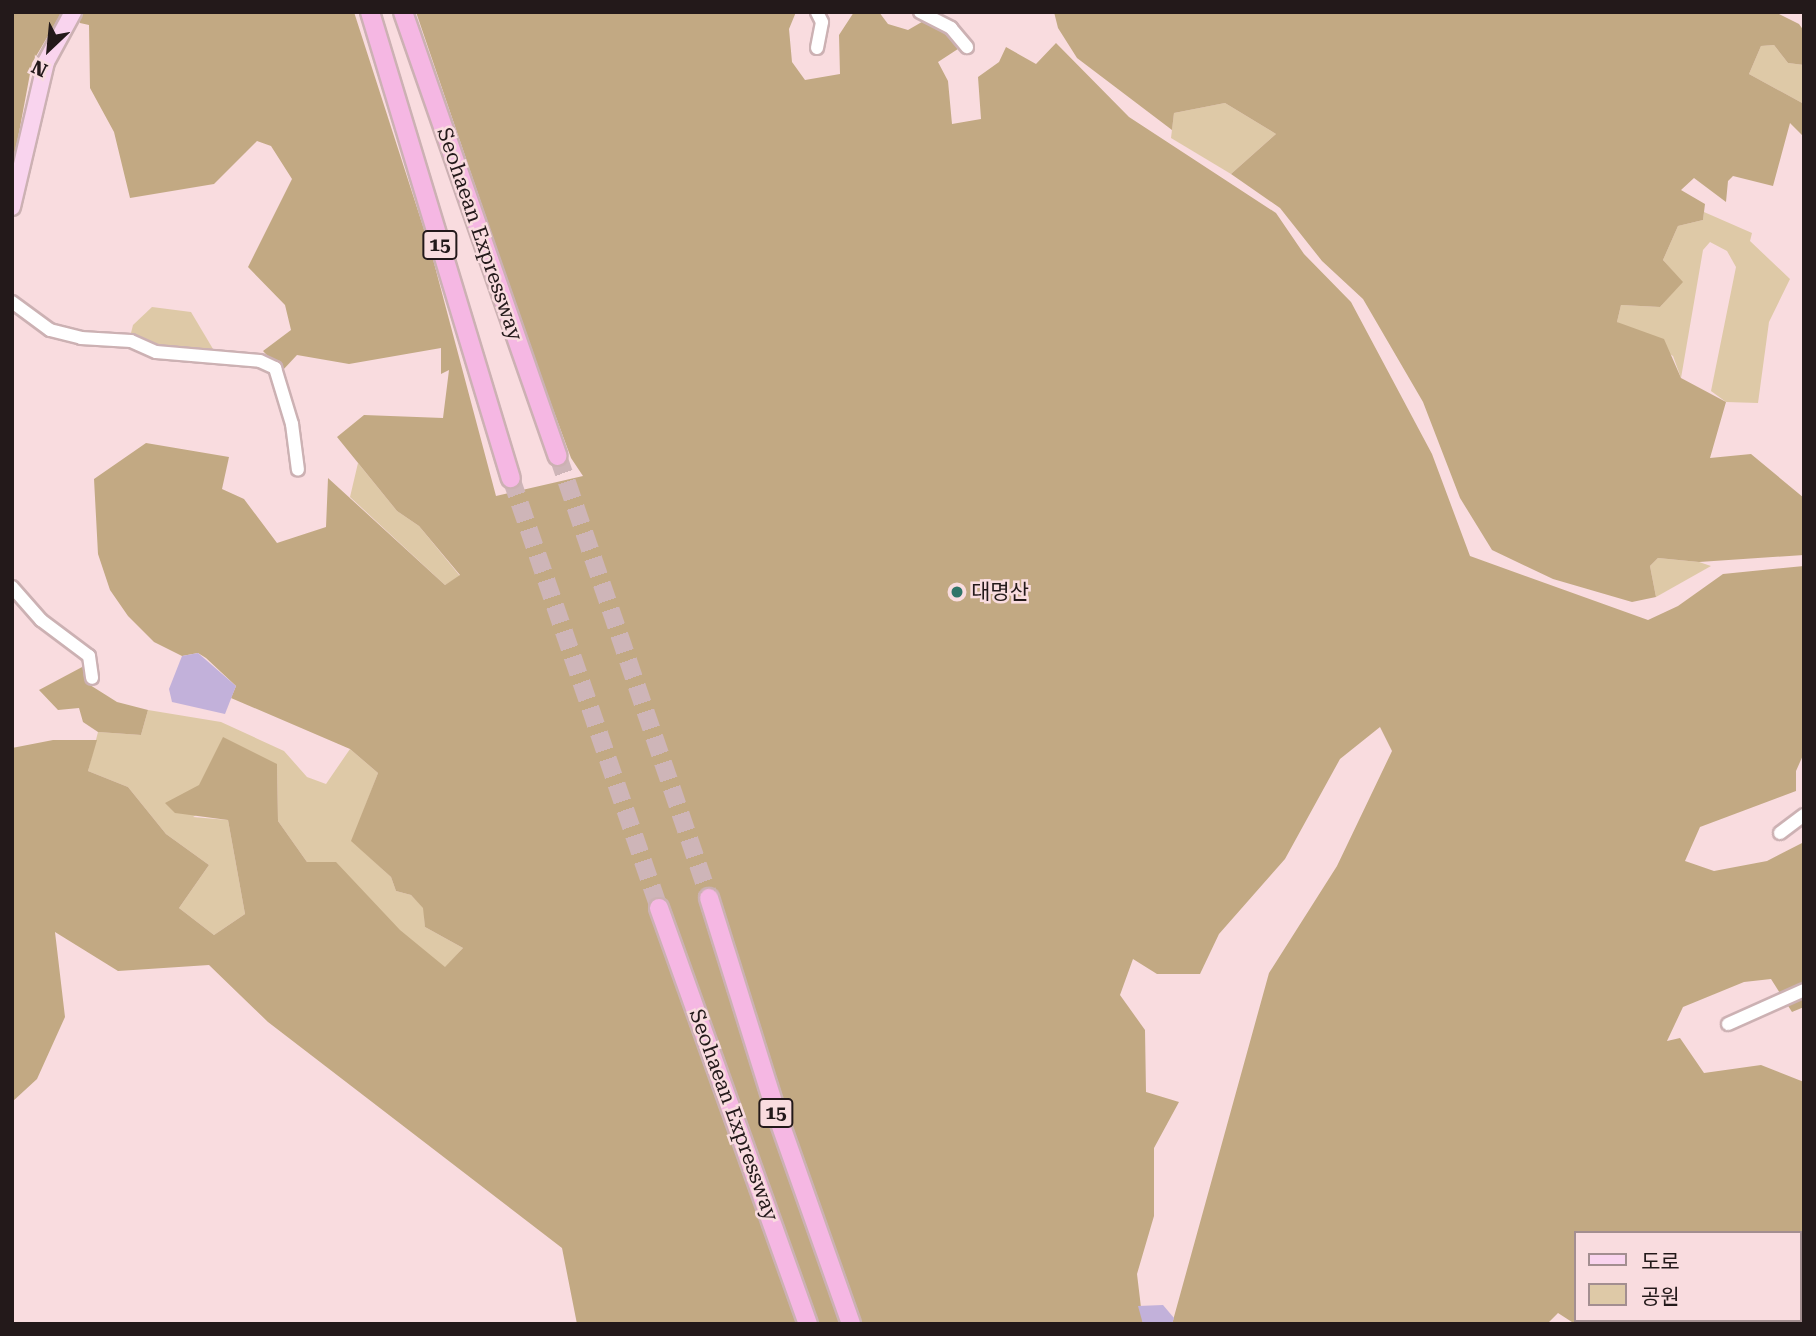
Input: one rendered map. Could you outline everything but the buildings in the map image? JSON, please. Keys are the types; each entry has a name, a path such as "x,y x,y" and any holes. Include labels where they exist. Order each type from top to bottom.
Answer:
{"highway":[{"name":"Seohaean Expressway","path":"370,12 511,478"},
{"name":"Seohaean Expressway","path":"403,12 558,456"},
{"name":"Seohaean Expressway","path":"709,898 775,1110 851,1324"},
{"name":"Seohaean Expressway","path":"659,908 808,1324"}],"main road":[{"path":"12,207 46,62 73,12"}],"street":[{"path":"817,12 822,22 817,48"},
{"path":"919,12 951,28 967,47"},
{"path":"12,302 50,330 80,338 131,341 156,352 260,361 275,368 292,424 298,470"},
{"path":"12,587 41,620 89,656 92,678"},
{"path":"1780,833 1804,815"},
{"path":"1728,1024 1804,990"}],"green space":[{"path":"1774,45 1788,63 1804,65 1804,104 1749,74 1761,46"},
{"path":"1225,103 1276,134 1231,174 1171,138 1174,113"},
{"path":"1704,212 1752,233 1750,241 1790,279 1769,322 1758,403 1726,402 1711,391 1736,267 1727,251 1710,242 1703,250 1681,378 1673,356 1617,322 1621,305 1660,307 1682,282 1663,260 1678,226 1703,220"},
{"path":"152,307 191,312 216,354 166,349 130,337 133,325"},
{"path":"358,463 397,511 419,526 460,576 445,585 350,497"},
{"path":"1658,558 1699,562 1711,566 1656,597 1650,566"},
{"path":"148,710 221,722 284,751 307,777 326,784 350,749 378,773 352,841 391,877 396,891 411,895 424,908 425,927 463,948 445,968 307,862 278,821 277,764 193,817 228,820 245,914 214,935 179,908 209,865 166,834 128,787 88,771 98,732 141,735"}],"shaded area":[{"path":"12,12 62,12 32,63 12,170"},
{"path":"73,12 354,12 430,248 496,496 583,476 571,458 532,352 416,12 796,12 789,29 792,62 805,80 840,74 839,35 854,12 879,12 888,24 908,30 927,19 947,30 961,47 938,62 948,81 952,124 981,119 978,77 999,62 1006,47 1036,64 1056,43 1129,117 1276,213 1304,254 1351,302 1432,454 1470,556 1648,620 1678,606 1723,574 1804,566 1804,753 1796,771 1796,791 1700,827 1685,861 1714,871 1767,861 1804,842 1804,1007 1792,1012 1771,979 1744,982 1683,1007 1667,1041 1680,1038 1704,1073 1761,1065 1804,1082 1804,1324 1575,1324 1558,1313 1547,1324 1172,1324 1269,973 1337,866 1392,751 1380,727 1340,759 1285,859 1219,934 1200,974 1157,974 1133,959 1120,995 1145,1030 1146,1092 1179,1102 1154,1148 1154,1216 1137,1274 1143,1324 577,1324 562,1248 268,1022 209,965 118,971 55,932 65,1017 37,1079 12,1102 12,748 53,740 97,740 88,771 128,787 166,834 209,865 179,908 214,935 245,914 228,820 175,813 165,803 199,785 223,737 277,764 278,821 307,862 336,862 400,930 445,967 463,948 425,927 423,908 411,895 396,891 391,877 351,841 378,773 350,749 231,698 236,686 206,658 198,653 182,656 154,642 128,616 110,590 98,554 94,479 146,443 229,457 222,489 244,499 277,543 326,527 328,478 445,585 460,575 419,526 397,511 337,437 364,415 443,418 449,370 441,374 441,348 349,364 297,355 282,371 263,351 291,330 285,305 248,267 292,179 271,146 257,141 214,184 130,198 114,132 90,88 89,25 80,23"},
{"path":"1054,12 1775,12 1799,24 1804,31 1804,65 1788,63 1774,45 1761,46 1749,74 1804,104 1804,137 1790,123 1773,186 1733,176 1728,181 1726,202 1694,178 1681,190 1705,204 1703,220 1678,226 1663,260 1683,282 1660,307 1621,305 1617,322 1664,339 1681,378 1726,402 1710,458 1751,454 1804,498 1804,555 1699,562 1658,558 1650,566 1656,597 1632,602 1553,579 1492,550 1460,498 1423,402 1363,299 1322,261 1280,208 1231,174 1276,134 1225,103 1174,113 1172,130 1077,58 1058,28"},
{"path":"198,653 236,686 225,714 172,702 169,689 182,656"},
{"path":"84,666 90,685 117,702 148,710 141,735 98,732 83,722 79,708 58,710 39,690"},
{"path":"1163,1305 1174,1318 1172,1324 1143,1324 1138,1306"}],"tunnel":[{"path":"558,456 709,898"},
{"path":"511,478 659,908"}],"place":[{"name":"대명산","path":"957,592"}]}
